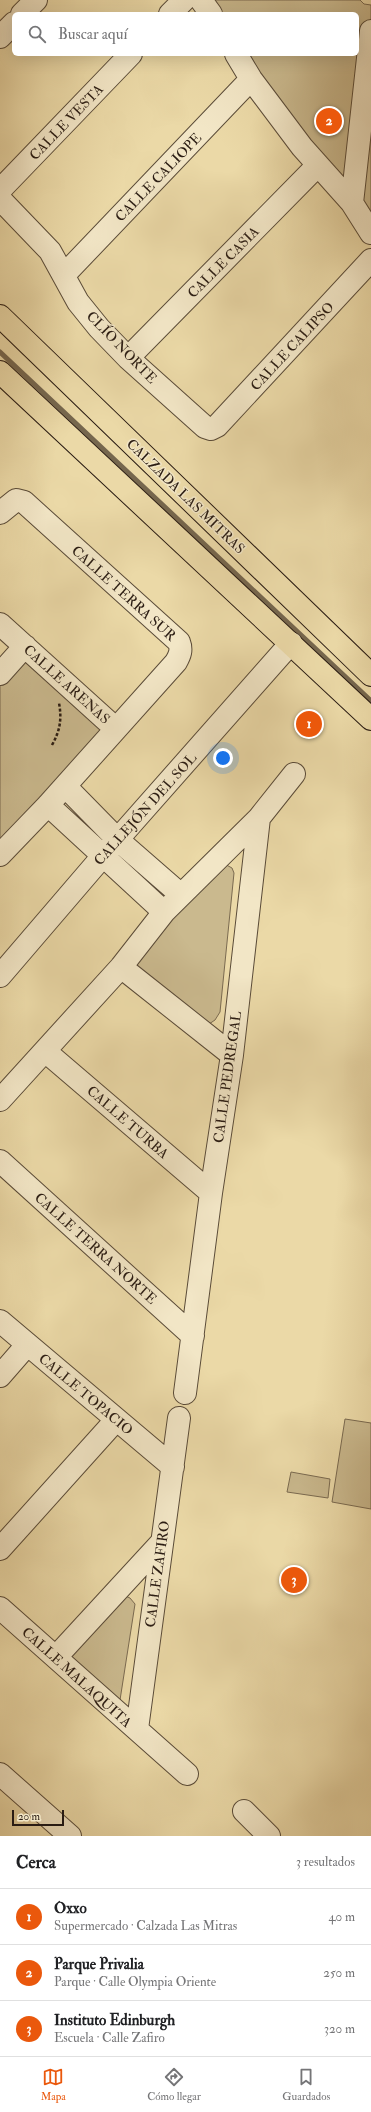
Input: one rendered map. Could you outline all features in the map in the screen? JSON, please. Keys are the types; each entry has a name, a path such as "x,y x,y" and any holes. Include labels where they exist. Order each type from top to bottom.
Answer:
{"main road":[{"name":"CALZADA LAS MITRAS","path":"0,316 371,675"},
{"path":"0,372 371,719"}],"street":[{"path":"24,12 36,0"},
{"path":"172,12 184,0"},
{"path":"201,0 210,12"},
{"path":"0,37 12,24"},
{"path":"352,203 371,31"},
{"name":"CALLE VESTA","path":"0,190 129,56"},
{"path":"237,56 251,79 318,165 352,203 371,233"},
{"name":"CALLE CALIOPE","path":"64,275 251,79"},
{"name":"CALLE CASIA","path":"128,358 318,165"},
{"name":"CLÍO NORTE","path":"0,198 50,251 78,302 99,328 128,358 205,427 211,429"},
{"name":"CALLE CALIPSO","path":"211,429 217,426 371,260"},
{"name":"CALLE TERRA SUR","path":"0,513 16,500 24,502 179,642 181,651 176,662 115,728 48,805 0,855"},
{"name":"CALLE ARENAS","path":"0,624 115,728"},
{"name":"CALLEJÓN DEL SOL","path":"0,976 102,857 291,643"},
{"path":"0,674 26,646"},
{"path":"0,1100 120,967 180,894 259,818 294,774"},
{"path":"65,786 118,840 180,894"},
{"path":"48,805 102,857 164,912"},
{"name":"CALLE PEDREGAL","path":"185,1393 211,1193 232,1055 259,818"},
{"path":"120,967 232,1055"},
{"name":"CALLE TURBA","path":"45,1051 211,1193"},
{"name":"CALLE TERRA NORTE","path":"0,1161 193,1336"},
{"name":"CALLE TOPACIO","path":"0,1321 173,1467"},
{"path":"0,1376 28,1345"},
{"name":"CALLE ZAFIRO","path":"137,1729 179,1418"},
{"path":"0,1549 116,1420"},
{"path":"56,1657 161,1544"},
{"name":"CALLE MALAQUITA","path":"0,1608 187,1774"},
{"path":"0,1774 70,1836"},
{"path":"244,1811 269,1836"}],"path":[{"path":"52,745 58,734 61,722 60,710 56,696"}],"shaded area":[{"path":"206,0 360,0 364,4 371,5 371,218 242,56 359,56 359,12 214,12"},
{"path":"25,646 115,728 0,855 0,674"},
{"path":"221,862 232,868 234,873 220,1012 215,1020 206,1026 136,969 136,953"},
{"path":"345,1419 371,1423 371,1509 332,1502"},
{"path":"291,1472 330,1479 328,1498 287,1492"},
{"path":"123,1595 130,1598 135,1604 120,1700 67,1654"}],"waterway":[{"path":"0,352 371,701"}],"place":[{"name":"Parque Privalia","path":"329,121"},
{"name":"Oxxo","path":"309,724"},
{"name":"Instituto Edinburgh","path":"294,1580"}]}
